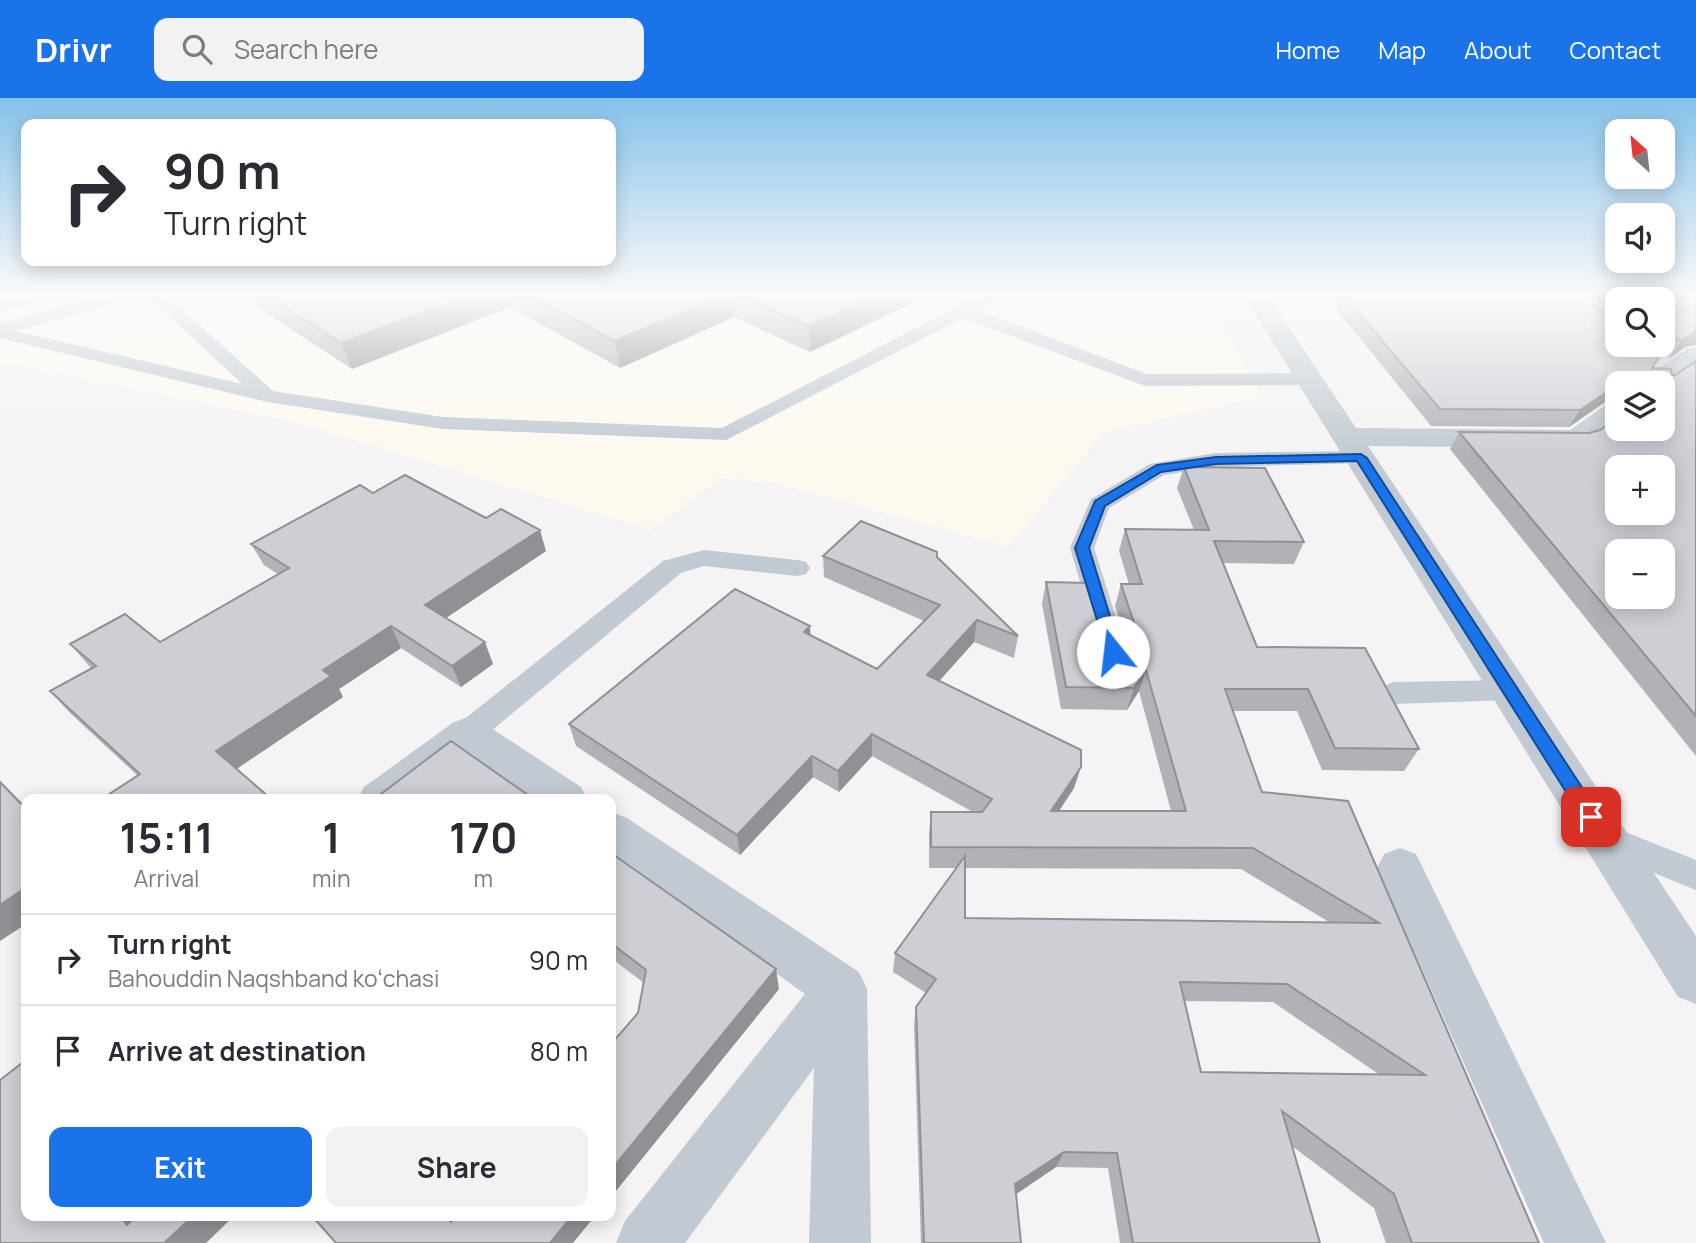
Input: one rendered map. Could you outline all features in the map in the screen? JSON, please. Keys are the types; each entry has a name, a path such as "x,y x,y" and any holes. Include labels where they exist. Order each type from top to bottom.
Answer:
{"street":[{"path":"1290,349 1696,980"},
{"path":"1661,371 1696,355"},
{"path":"1354,447 1577,439 1605,419"},
{"path":"387,794 468,733 557,794"},
{"path":"616,834 841,989"},
{"path":"1401,868 1575,1243"},
{"path":"647,1243 841,989"},
{"path":"841,989 841,1243"}],"lane":[{"path":"73,349 268,396 443,423 678,435 726,434 888,349"},
{"path":"216,349 268,396"},
{"path":"1064,349 1145,380 1309,379"},
{"path":"1113,652 1082,548 1100,504 1157,469 1216,460 1354,447"},
{"path":"468,733 672,567 704,558 797,568"},
{"path":"1394,693 1510,690"},
{"path":"1605,838 1696,875"}],"shaded area":[{"path":"0,349 1235,349 1263,397 1104,432 1008,547 778,484 721,478 651,530 286,420 0,363"}],"building":[{"path":"1389,349 1605,349 1605,357 1659,357 1652,368 1671,369 1605,371 1605,393 1580,410 1440,409"},
{"path":"1696,361 1696,716 1607,609 1675,609 1675,539 1605,539 1605,607 1459,432 1589,433 1605,426 1605,441 1675,441 1675,375"},
{"path":"1184,467 1265,468 1304,542 1214,541 1257,647 1365,648 1419,749 1335,748 1308,689 1225,689 1262,792 1348,801 1539,1243 1412,1243 1394,1194 1282,1111 1320,1243 1133,1243 1117,1153 1064,1152 1015,1184 1021,1243 924,1243 916,1007 936,979 895,953 965,856 965,918 1379,923 1253,848 931,847 931,812 982,812 992,799 872,734 838,771 812,756 737,835 569,724 735,589 810,626 804,632 877,669 940,605 823,556 861,521 937,552 937,557 1018,636 977,620 927,675 1081,750 1081,767 1051,811 1186,811 1146,670 1134,688 1066,687 1046,582 1090,583 1107,638 1119,643 1130,640 1136,629 1121,584 1142,584 1125,529 1209,530","holes":["1180,982 1287,984 1425,1075 1201,1072"]},
{"path":"405,475 486,518 501,509 540,530 425,605 485,642 452,666 391,626 323,670 331,676 216,751 265,794 109,794 140,774 50,691 96,666 70,644 125,614 160,642 289,568 251,544 360,485 373,493"},
{"path":"451,741 526,794 381,794"},
{"path":"0,782 21,804 21,891 0,905"},
{"path":"616,857 776,969 616,1164 616,1038 638,1013 646,970 616,947"},
{"path":"21,1064 21,1221 124,1221 127,1225 131,1221 188,1221 164,1243 0,1243 0,1080"},
{"path":"316,1221 568,1221 550,1243 336,1243"}],"route":[{"path":"1113,652 1082,548 1100,504 1157,469 1216,460 1361,458 1591,817"}]}
